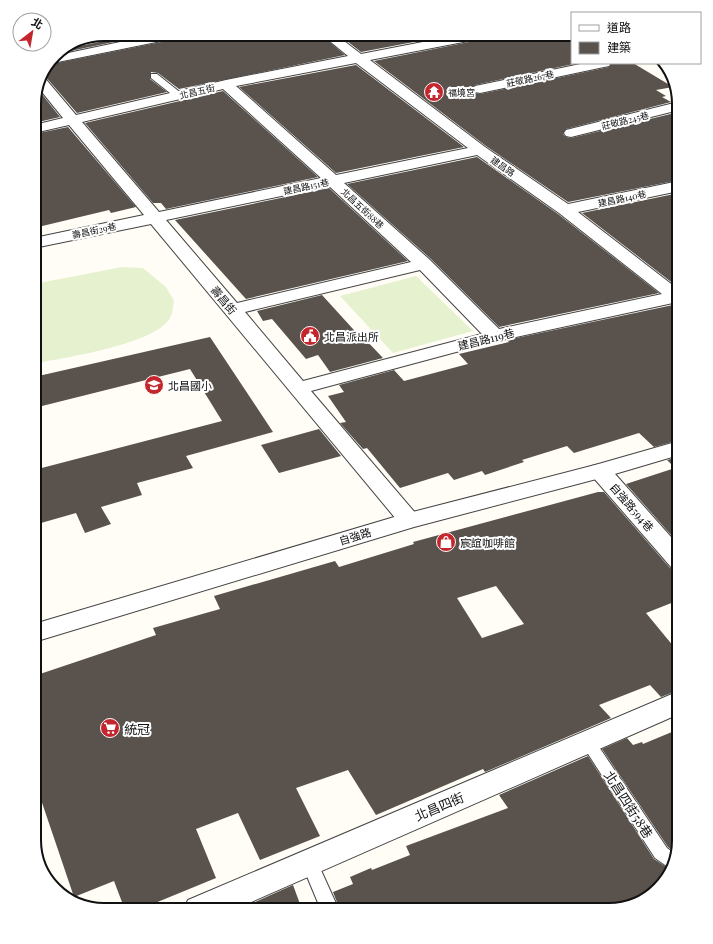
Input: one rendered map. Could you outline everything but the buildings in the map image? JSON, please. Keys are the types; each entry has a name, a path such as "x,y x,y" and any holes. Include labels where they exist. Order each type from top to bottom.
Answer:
{"street":[{"path":"60,59 143,41"},
{"name":"建昌路","path":"337,41 480,150 565,210 672,292"},
{"name":"北昌五街","path":"41,127 226,84 450,41"},
{"name":"莊敬路267巷","path":"480,89 599,64"},
{"name":"北昌五街88巷","path":"226,84 424,264 495,336"},
{"name":"壽昌街","path":"44,86 409,520"},
{"name":"莊敬路245巷","path":"571,133 672,108"},
{"name":"建昌路151巷","path":"155,217 480,150"},
{"name":"建昌路140巷","path":"565,210 672,187"},
{"name":"壽昌街29巷","path":"41,241 155,217"},
{"path":"232,310 424,264"},
{"name":"建昌路119巷","path":"298,388 495,336 672,298"},
{"name":"自強路","path":"41,631 409,520 600,471 672,450"},
{"name":"自強路594巷","path":"600,471 672,553"},
{"name":"北昌四街","path":"215,903 672,705"}],"lane":[{"path":"154,76 178,95"},
{"name":"北昌四街58巷","path":"588,742 661,852 669,859"},
{"path":"309,862 327,903"}],"green space":[{"path":"122,267 143,268 166,287 174,301 172,313 163,326 148,335 130,342 41,363 41,283"},
{"path":"416,276 473,331 393,353 340,296"}],"place":[{"name":"福境宮","path":"434,92"},
{"name":"北昌派出所","path":"310,336"},
{"name":"北昌國小","path":"154,385"},
{"name":"宸誼咖啡館","path":"446,542"},
{"name":"統冠","path":"110,728"}]}
